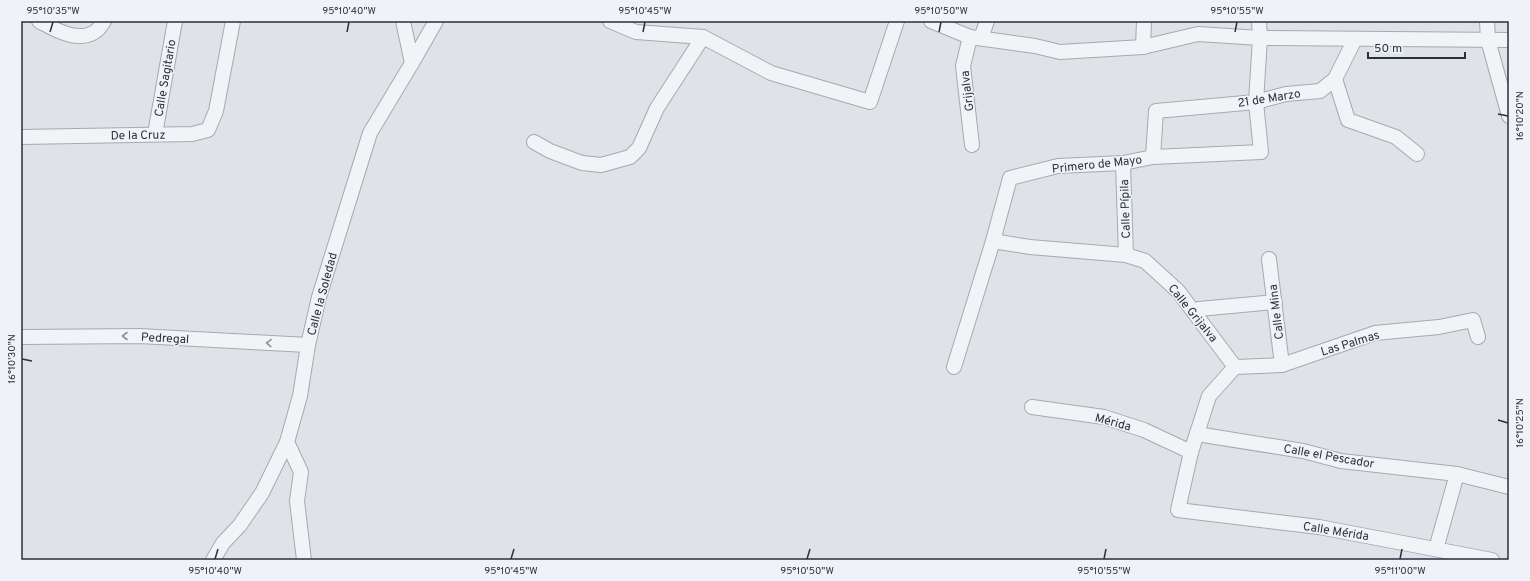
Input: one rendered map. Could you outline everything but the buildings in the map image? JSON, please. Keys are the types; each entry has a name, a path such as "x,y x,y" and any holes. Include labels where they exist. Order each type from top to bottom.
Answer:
{"street":[{"path":"39,21 61,33 82,36 96,31 104,21"},
{"name":"Calle Sagitario","path":"155,134 175,21"},
{"name":"De la Cruz","path":"21,137 192,134 208,130 216,112 233,21"},
{"path":"403,21 412,63"},
{"name":"Calle la Soledad","path":"214,560 223,543 240,525 262,493 287,442 300,396 308,345 319,298 370,133 436,21"},
{"path":"610,21 636,32 703,36 771,73 870,102 897,21"},
{"path":"932,21 975,38 1035,46 1060,52 1143,47 1198,34 1260,38 1509,40"},
{"name":"Grijalva","path":"972,145 963,66 975,38 987,21"},
{"path":"1143,47 1144,21"},
{"path":"1256,102 1260,38 1259,21"},
{"path":"1487,21 1488,40 1509,116"},
{"path":"534,142 555,153 582,163 601,165 630,157 639,148 657,108 703,36"},
{"name":"21 de Marzo","path":"1153,157 1156,111 1256,102 1286,94 1320,91 1335,79 1355,39"},
{"path":"1335,79 1348,120 1396,137 1417,154"},
{"name":"Primero de Mayo","path":"954,367 993,241 1010,178 1058,166 1123,163 1153,157 1261,152 1256,102"},
{"name":"Calle Pípila","path":"1123,163 1126,255"},
{"name":"Calle Grijalva","path":"993,241 1030,247 1126,255 1145,261 1178,291 1235,367"},
{"name":"Calle Mina","path":"1269,260 1282,364"},
{"path":"1194,312 1199,309 1275,302"},
{"name":"Las Palmas","path":"1235,367 1282,364 1375,333 1439,326 1473,320 1478,337"},
{"name":"Pedregal","path":"21,337 139,336 308,345"},
{"path":"1191,452 1210,396 1235,367"},
{"name":"Mérida","path":"1032,407 1104,417 1144,430 1191,452"},
{"name":"Calle el Pescador","path":"1197,434 1303,451 1341,461 1457,474 1509,487"},
{"path":"287,442 301,472 297,501 304,560"},
{"name":"Calle Mérida","path":"1191,452 1178,510 1319,528 1492,560"},
{"path":"1436,549 1457,474"}]}
